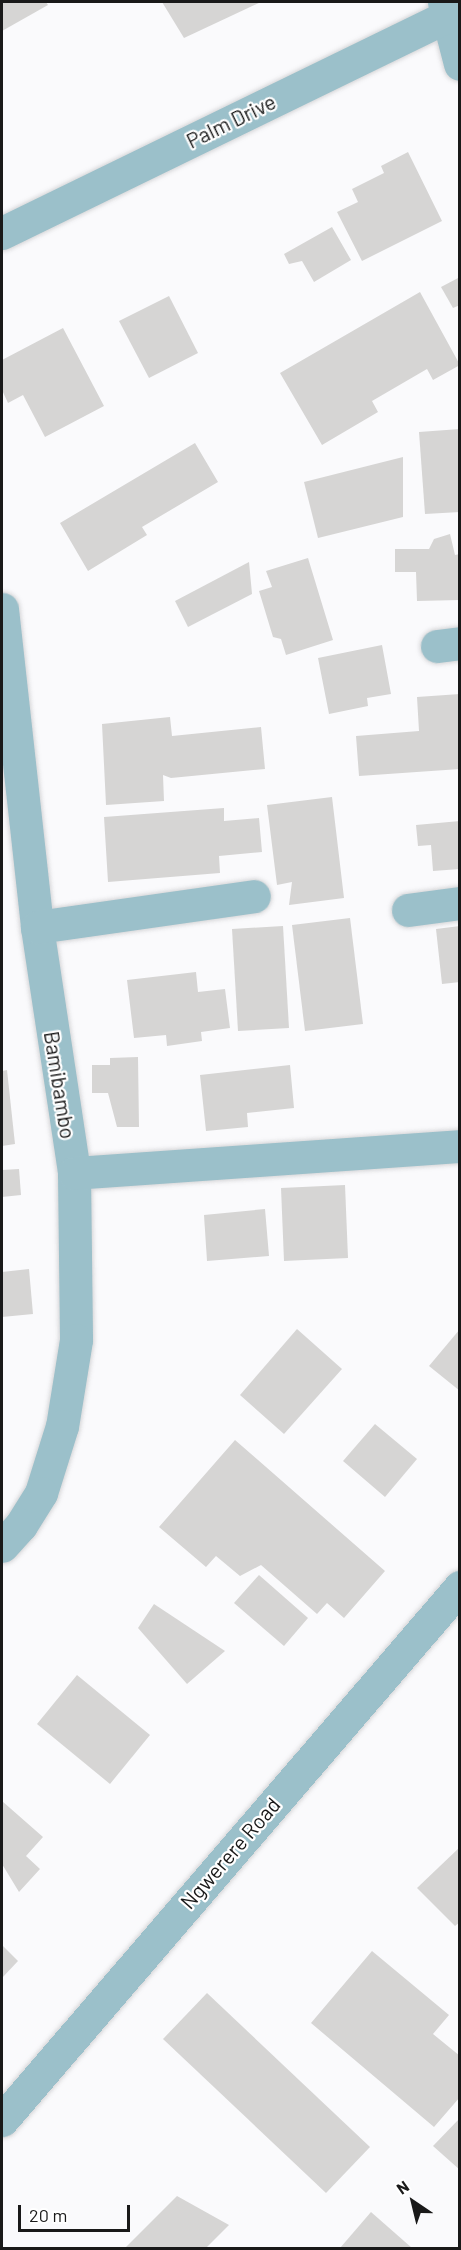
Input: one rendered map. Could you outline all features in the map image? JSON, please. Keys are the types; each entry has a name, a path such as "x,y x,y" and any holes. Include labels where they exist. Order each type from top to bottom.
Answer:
{"street":[{"path":"450,9 459,64"},
{"name":"Palm Drive","path":"2,233 450,9"},
{"name":"Bamibambo","path":"2,610 37,927 74,1173 76,1340 62,1426 41,1493 21,1524 2,1546"},
{"path":"37,927 254,896"},
{"path":"408,910 459,903"},
{"path":"74,1173 459,1146"},
{"name":"Ngwerere Road","path":"2,2120 459,1587"}],"building":[{"path":"2,2 46,2 48,5 2,31"},
{"path":"162,2 261,2 184,38"},
{"path":"408,152 442,221 362,261 337,212 358,202 352,189 384,173 381,166"},
{"path":"332,227 351,260 314,282 302,261 289,264 284,254"},
{"path":"460,277 460,305 453,308 441,287"},
{"path":"420,292 460,365 433,380 427,369 372,401 378,412 322,445 280,373"},
{"path":"169,296 198,353 149,378 119,321"},
{"path":"63,328 104,406 45,437 23,395 8,403 2,390 2,360"},
{"path":"460,429 460,512 425,514 419,432"},
{"path":"195,443 218,482 142,527 147,535 88,571 60,523"},
{"path":"403,457 403,517 318,538 304,482"},
{"path":"450,534 455,555 460,554 460,600 417,601 416,572 395,572 395,549 429,549 434,539"},
{"path":"308,558 333,640 286,655 281,639 273,637 259,591 272,587 266,571"},
{"path":"249,562 252,594 188,627 175,601"},
{"path":"382,645 391,694 367,698 368,706 329,714 318,658"},
{"path":"460,694 460,769 359,776 356,736 419,731 417,697"},
{"path":"170,717 172,736 261,727 265,769 171,778 163,775 164,801 106,805 102,724"},
{"path":"332,797 344,898 289,905 292,882 277,885 267,805"},
{"path":"224,808 224,821 259,818 262,852 219,856 220,873 108,882 104,817"},
{"path":"460,821 460,869 433,871 431,845 418,846 416,825"},
{"path":"350,918 363,1024 305,1031 292,925"},
{"path":"283,926 289,1028 238,1031 232,929"},
{"path":"460,926 460,982 442,984 436,929"},
{"path":"196,972 198,992 225,989 230,1028 201,1032 202,1041 167,1046 166,1035 134,1038 127,980"},
{"path":"138,1057 139,1127 117,1127 108,1093 92,1093 92,1065 110,1065 110,1058"},
{"path":"290,1065 294,1108 247,1113 248,1127 206,1131 200,1075"},
{"path":"7,1070 15,1144 2,1146 2,1071"},
{"path":"19,1169 21,1195 2,1197 2,1170"},
{"path":"345,1185 348,1258 284,1261 281,1188"},
{"path":"265,1209 269,1256 207,1261 204,1215"},
{"path":"29,1269 33,1314 2,1317 2,1272"},
{"path":"297,1329 342,1369 284,1434 240,1395"},
{"path":"460,1329 460,1391 429,1366"},
{"path":"375,1424 417,1459 385,1497 343,1461"},
{"path":"235,1440 385,1571 344,1618 327,1603 317,1614 261,1565 240,1576 216,1556 206,1567 159,1527"},
{"path":"259,1575 308,1618 284,1646 234,1603"},
{"path":"154,1604 225,1651 187,1684 138,1628"},
{"path":"77,1675 150,1735 110,1784 37,1724"},
{"path":"2,1801 43,1837 26,1856 40,1869 19,1892 2,1864"},
{"path":"460,1847 460,1922 455,1926 417,1888"},
{"path":"2,1945 18,1961 2,1978"},
{"path":"372,1951 449,2015 433,2034 460,2056 460,2097 434,2127 311,2023"},
{"path":"207,1993 370,2147 326,2193 163,2039"},
{"path":"460,2118 460,2170 433,2146"},
{"path":"177,2196 229,2225 206,2248 125,2248"},
{"path":"371,2212 412,2248 340,2248"}]}
